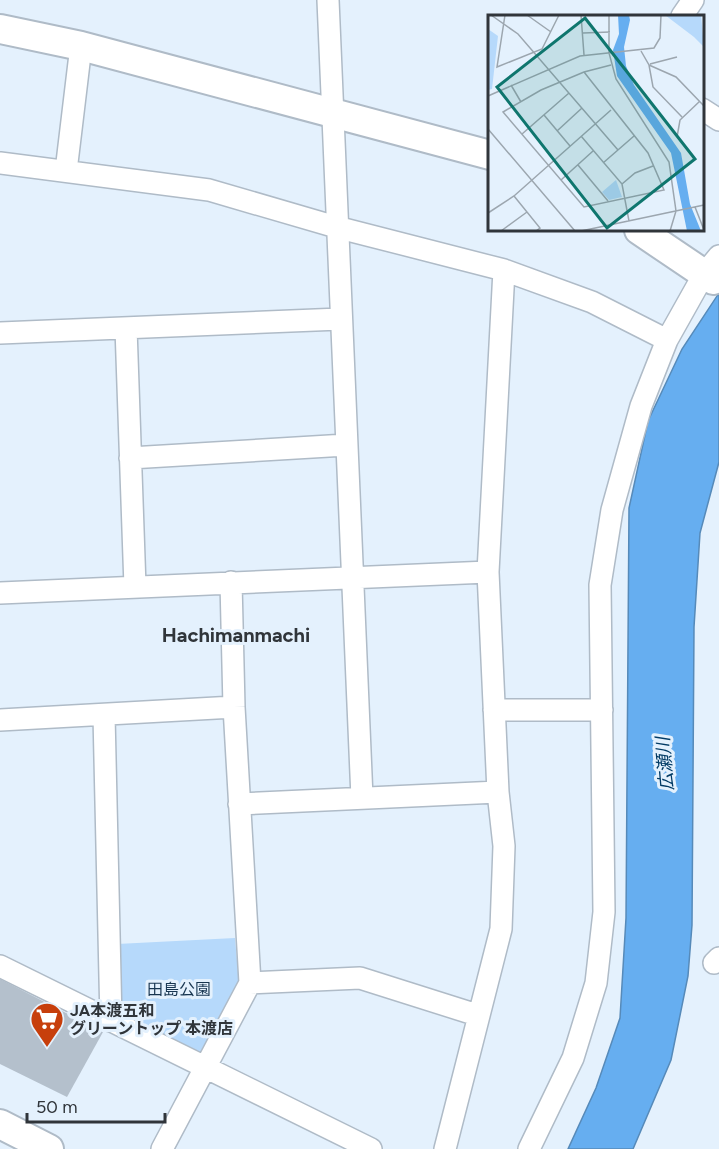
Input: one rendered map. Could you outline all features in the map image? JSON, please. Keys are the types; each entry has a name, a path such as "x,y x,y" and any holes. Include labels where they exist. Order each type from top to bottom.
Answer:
{"street":[{"path":"328,0 362,798"},
{"path":"683,15 693,0"},
{"path":"0,29 81,46 488,155"},
{"path":"66,171 81,46"},
{"path":"704,110 719,120"},
{"path":"0,163 209,190 336,227 504,270 592,302 667,340"},
{"path":"529,1149 573,1058 596,983 604,912 600,585 612,510 640,406 667,340 714,274 641,231"},
{"path":"445,1149 477,1015 501,929 504,846 498,792 488,572 504,270"},
{"path":"0,333 340,319"},
{"path":"126,328 135,587"},
{"path":"130,459 346,445"},
{"path":"0,592 488,572"},
{"path":"162,1149 249,983 234,707 231,582"},
{"path":"0,720 234,707"},
{"path":"494,710 602,710"},
{"path":"104,715 111,1021"},
{"path":"239,804 498,792"},
{"path":"0,966 371,1149"},
{"path":"249,983 360,978 477,1015"},
{"path":"0,1124 49,1149"}],"green space":[{"name":"田島公園","path":"235,938 239,984 199,1054 120,1014 117,944"}],"water":[{"name":"広瀬川","path":"719,293 719,462 700,533 694,627 692,925 688,976 671,1060 633,1149 568,1149 596,1088 620,1018 626,918 629,508 648,421 682,349"}],"building":[{"name":"JA本渡五和 グリーントップ 本渡店","path":"0,979 103,1032 67,1097 0,1064"}],"place":[{"name":"JA本渡五和 グリーントップ 本渡店","path":"47,1048"}],"district":[{"name":"Hachimanmachi","path":"236,635"}]}
